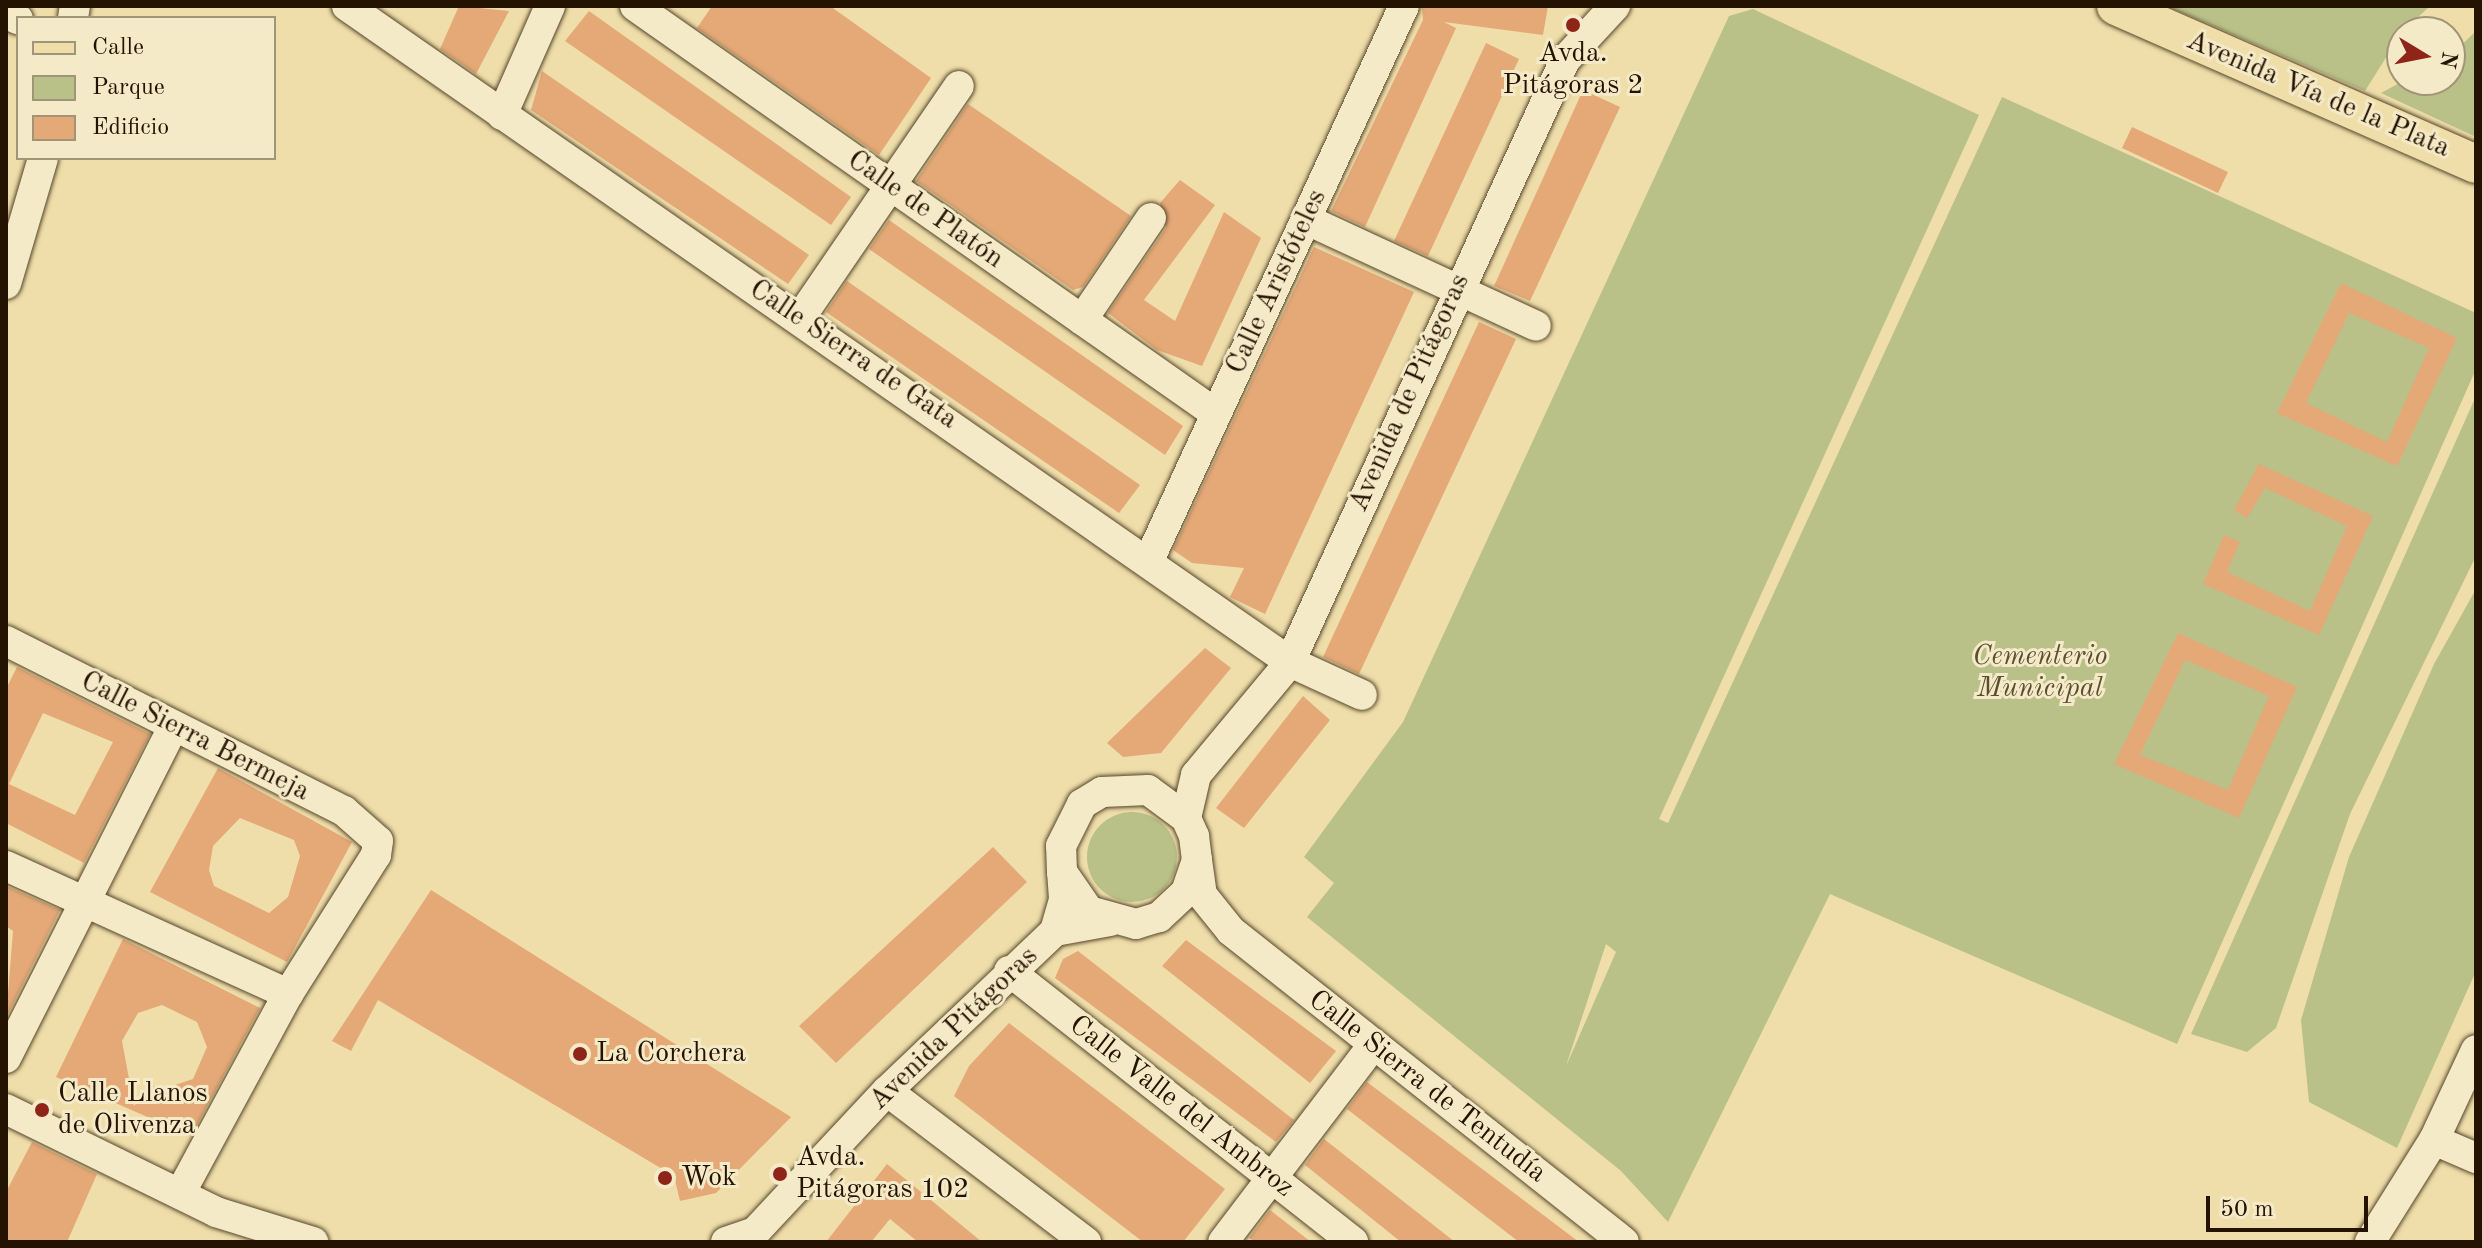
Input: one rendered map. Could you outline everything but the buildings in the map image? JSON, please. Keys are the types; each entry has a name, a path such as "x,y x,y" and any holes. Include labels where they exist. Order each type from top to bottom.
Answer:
{"main road":[{"name":"Avenida Vía de la Plata","path":"2116,6 2476,164"}],"street":[{"name":"Calle Sierra de Gata","path":"347,6 1150,558 1290,662 1362,695"},
{"path":"502,115 550,6"},
{"name":"Calle de Platón","path":"635,6 1215,413"},
{"name":"Calle Aristóteles","path":"1150,558 1404,6"},
{"name":"Avenida de Pitágoras","path":"1186,818 1196,775 1290,662 1456,289 1565,60 1615,6"},
{"path":"800,318 888,184 959,86"},
{"path":"6,284 42,160"},
{"path":"1082,320 1151,218"},
{"path":"1307,220 1536,326"},
{"name":"Calle Sierra Bermeja","path":"6,641 344,811 378,841 376,855 288,994"},
{"path":"6,1058 88,905 174,726"},
{"path":"1148,790 1186,818 1197,860 1186,892 1159,917 1110,921 1080,903 1062,872 1061,846 1082,804 1102,792 1148,790 1196,775"},
{"name":"Calle Sierra de Tentudía","path":"1197,860 1202,895 1231,931 1624,1242"},
{"path":"6,866 288,994 180,1194"},
{"name":"Avenida Pitágoras","path":"1055,931 1062,872"},
{"name":"Calle Sierra de Tentudía","path":"1159,917 1231,931"},
{"name":"Avenida Pitágoras","path":"726,1242 754,1237 887,1091 1009,971 1055,931 1110,921"},
{"name":"Calle Valle del Ambroz","path":"1009,971 1353,1242"},
{"path":"1223,1242 1373,1045"},
{"path":"2370,1242 2434,1140 2476,1050"},
{"path":"887,1091 1086,1242"},
{"path":"6,1109 180,1194 313,1242"},
{"path":"2434,1140 2476,1158"}],"green space":[{"path":"2167,6 2430,6 2419,16 2386,16 2386,58 2365,91"},
{"name":"Cementerio Municipal","path":"1753,9 1979,115 1659,819 1668,823 2002,97 2476,313 2476,369 2177,1044 1830,894 1668,1222 1621,1171 1307,917 1334,883 1304,857 1403,722 1729,16","holes":["1606,944 1616,952 1567,1064"]},
{"path":"2476,31 2476,137 2387,96 2466,96 2466,41"},
{"path":"2476,396 2476,556 2350,814 2276,1028 2247,1052 2191,1034"},
{"path":"2476,589 2476,971 2397,1148 2309,1102 2301,1020 2349,857 2434,664"},
{"path":"1132,812 1149,816 1164,825 1173,840 1177,857 1173,874 1164,889 1149,898 1132,902 1115,898 1100,889 1091,874 1087,857 1091,840 1100,825 1115,816"}],"place":[{"name":"Avda. Pitágoras 2","path":"1573,25"},
{"name":"La Corchera","path":"580,1054"},
{"name":"Calle Llanos de Olivenza","path":"42,1110"},
{"name":"Avda. Pitágoras 102","path":"780,1174"},
{"name":"Wok","path":"665,1178"}]}
